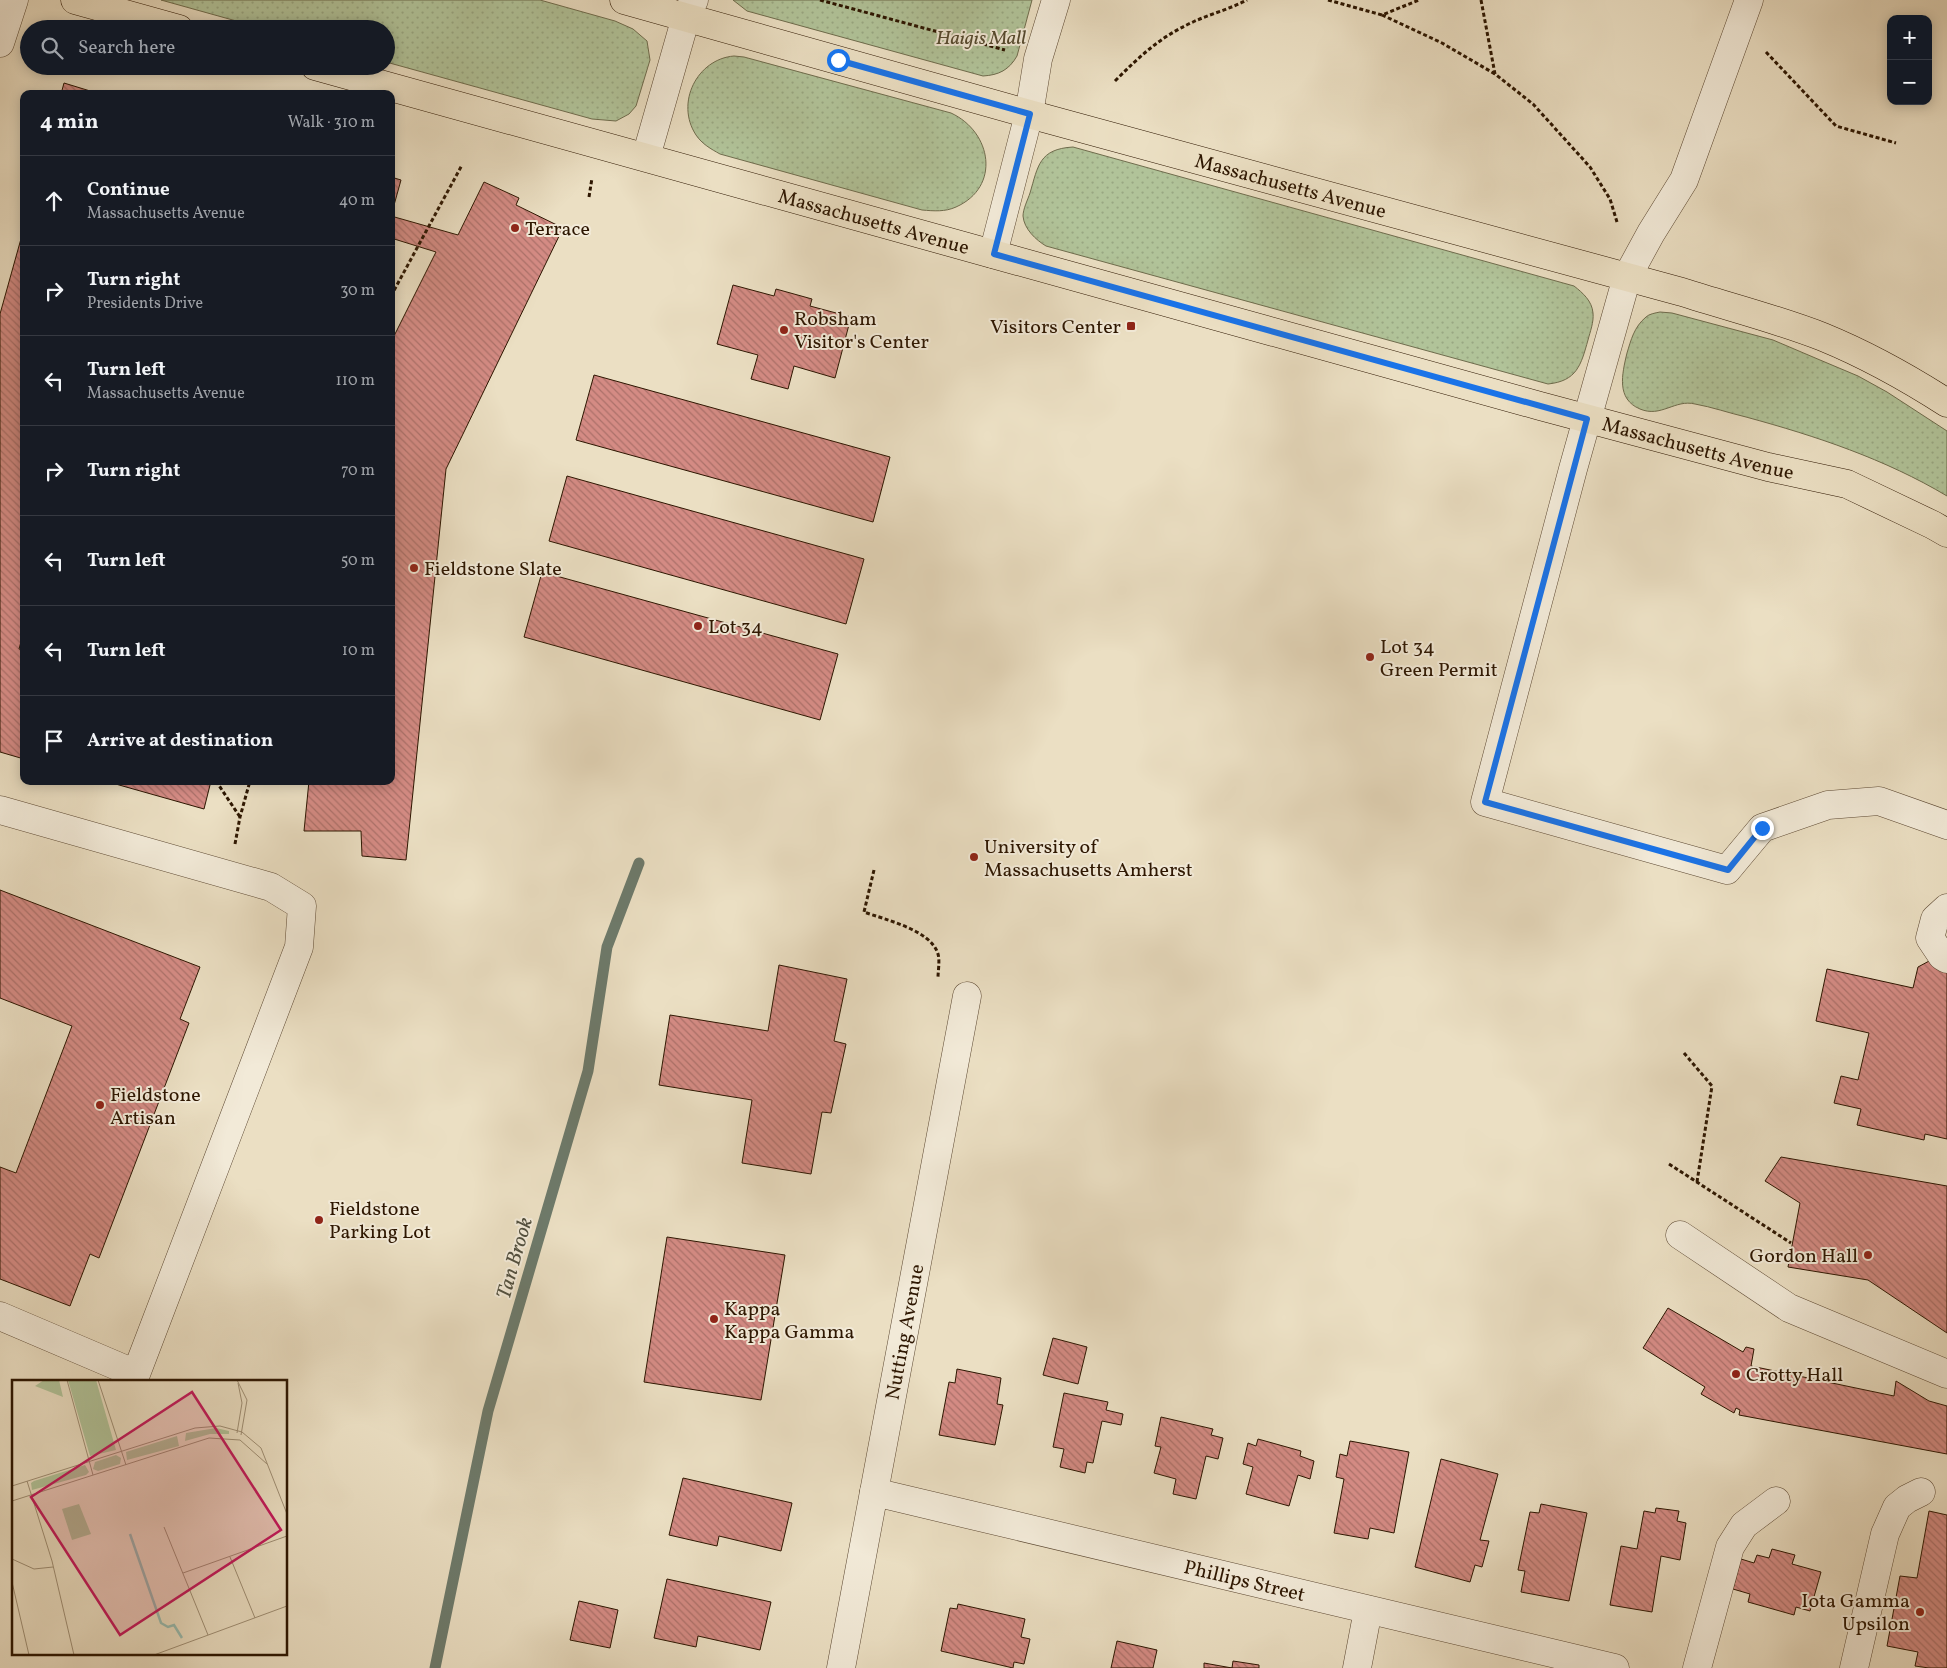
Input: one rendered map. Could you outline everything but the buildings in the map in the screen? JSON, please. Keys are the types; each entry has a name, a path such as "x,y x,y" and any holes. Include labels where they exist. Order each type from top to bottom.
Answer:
{"main road":[{"path":"75,0 147,20"},
{"name":"Massachusetts Avenue","path":"624,0 690,9 1030,114 1627,278 1780,322 1824,338 1871,359 1913,382 1947,404"},
{"name":"Massachusetts Avenue","path":"347,75 1587,419 1768,467 1847,484 1933,524 1947,534"}],"street":[{"path":"0,43 14,0"},
{"path":"994,254 1030,114 1038,59 1056,0"},
{"path":"1749,0 1684,180 1651,233 1627,278 1587,419 1485,802 1728,870 1762,828 1828,805 1879,802 1947,825"},
{"path":"646,158 690,9"},
{"path":"0,810 271,887 302,906 299,947 136,1374 0,1316"},
{"path":"1947,908 1935,919 1930,938 1942,956 1947,959"},
{"name":"Nutting Avenue","path":"840,1668 967,996"},
{"path":"1680,1235 1789,1308 1947,1374"},
{"name":"Phillips Street","path":"874,1492 1615,1668"},
{"path":"1854,1668 1885,1534 1897,1507 1907,1498 1920,1492"},
{"path":"1697,1668 1730,1547 1744,1526 1776,1501"},
{"path":"1357,1668 1368,1610"}],"path":[{"path":"820,0 1008,51"},
{"path":"1115,81 1145,51 1169,35 1193,22 1247,0"},
{"path":"1328,0 1382,15 1442,43 1495,74 1533,104 1590,167 1610,199 1617,222"},
{"path":"1382,15 1420,0"},
{"path":"1481,0 1495,74"},
{"path":"1740,26 1836,126 1896,143"},
{"path":"395,286 462,164"},
{"path":"589,197 594,169"},
{"path":"219,785 240,817"},
{"path":"234,850 240,817 249,785"},
{"path":"874,870 864,912 917,932 933,944 939,955 938,978"},
{"path":"1684,1053 1712,1086 1697,1182"},
{"path":"1669,1164 1791,1243"}],"green space":[{"path":"161,0 540,0 615,21 633,29 647,41 650,60 636,106 629,114 616,121 592,119 395,64 395,20 233,20"},
{"name":"Haigis Mall","path":"733,0 1032,0 1014,61 1003,71 983,76 747,11"},
{"path":"734,56 744,57 951,113 965,122 975,133 982,146 986,160 985,173 980,187 970,198 952,209 922,210 720,154 704,144 696,135 690,123 689,97 693,85 700,74 710,65 721,59"},
{"path":"1073,147 1574,286 1589,301 1593,313 1592,327 1580,364 1572,375 1566,379 1548,384 1046,246 1028,230 1023,216 1024,210 1035,175 1042,161 1053,151"},
{"path":"1660,312 1672,313 1773,340 1858,376 1887,392 1947,431 1947,496 1875,460 1772,424 1688,403 1655,411 1640,409 1632,405 1627,399 1623,385 1627,353 1634,334 1642,321 1647,316"}],"waterway":[{"name":"Tan Brook","path":"435,1668 488,1411 588,1071 607,947 639,863"}],"place":[{"name":"Terrace","path":"515,228"},
{"name":"Visitors Center","path":"1131,326"},
{"name":"Robsham Visitor's Center","path":"784,330"},
{"name":"Fieldstone Slate","path":"414,568"},
{"name":"Lot 34","path":"698,626"},
{"name":"Lot 34 Green Permit","path":"1370,657"},
{"name":"University of Massachusetts Amherst","path":"974,857"},
{"name":"Fieldstone Artisan","path":"100,1105"},
{"name":"Fieldstone Parking Lot","path":"319,1220"},
{"name":"Gordon Hall","path":"1868,1255"},
{"name":"Kappa Kappa Gamma","path":"714,1319"},
{"name":"Crotty Hall","path":"1736,1374"},
{"name":"Iota Gamma Upsilon","path":"1920,1612"}],"route":[{"path":"838,60 1030,114 994,254 1587,419 1485,802 1728,870 1762,828"}]}
